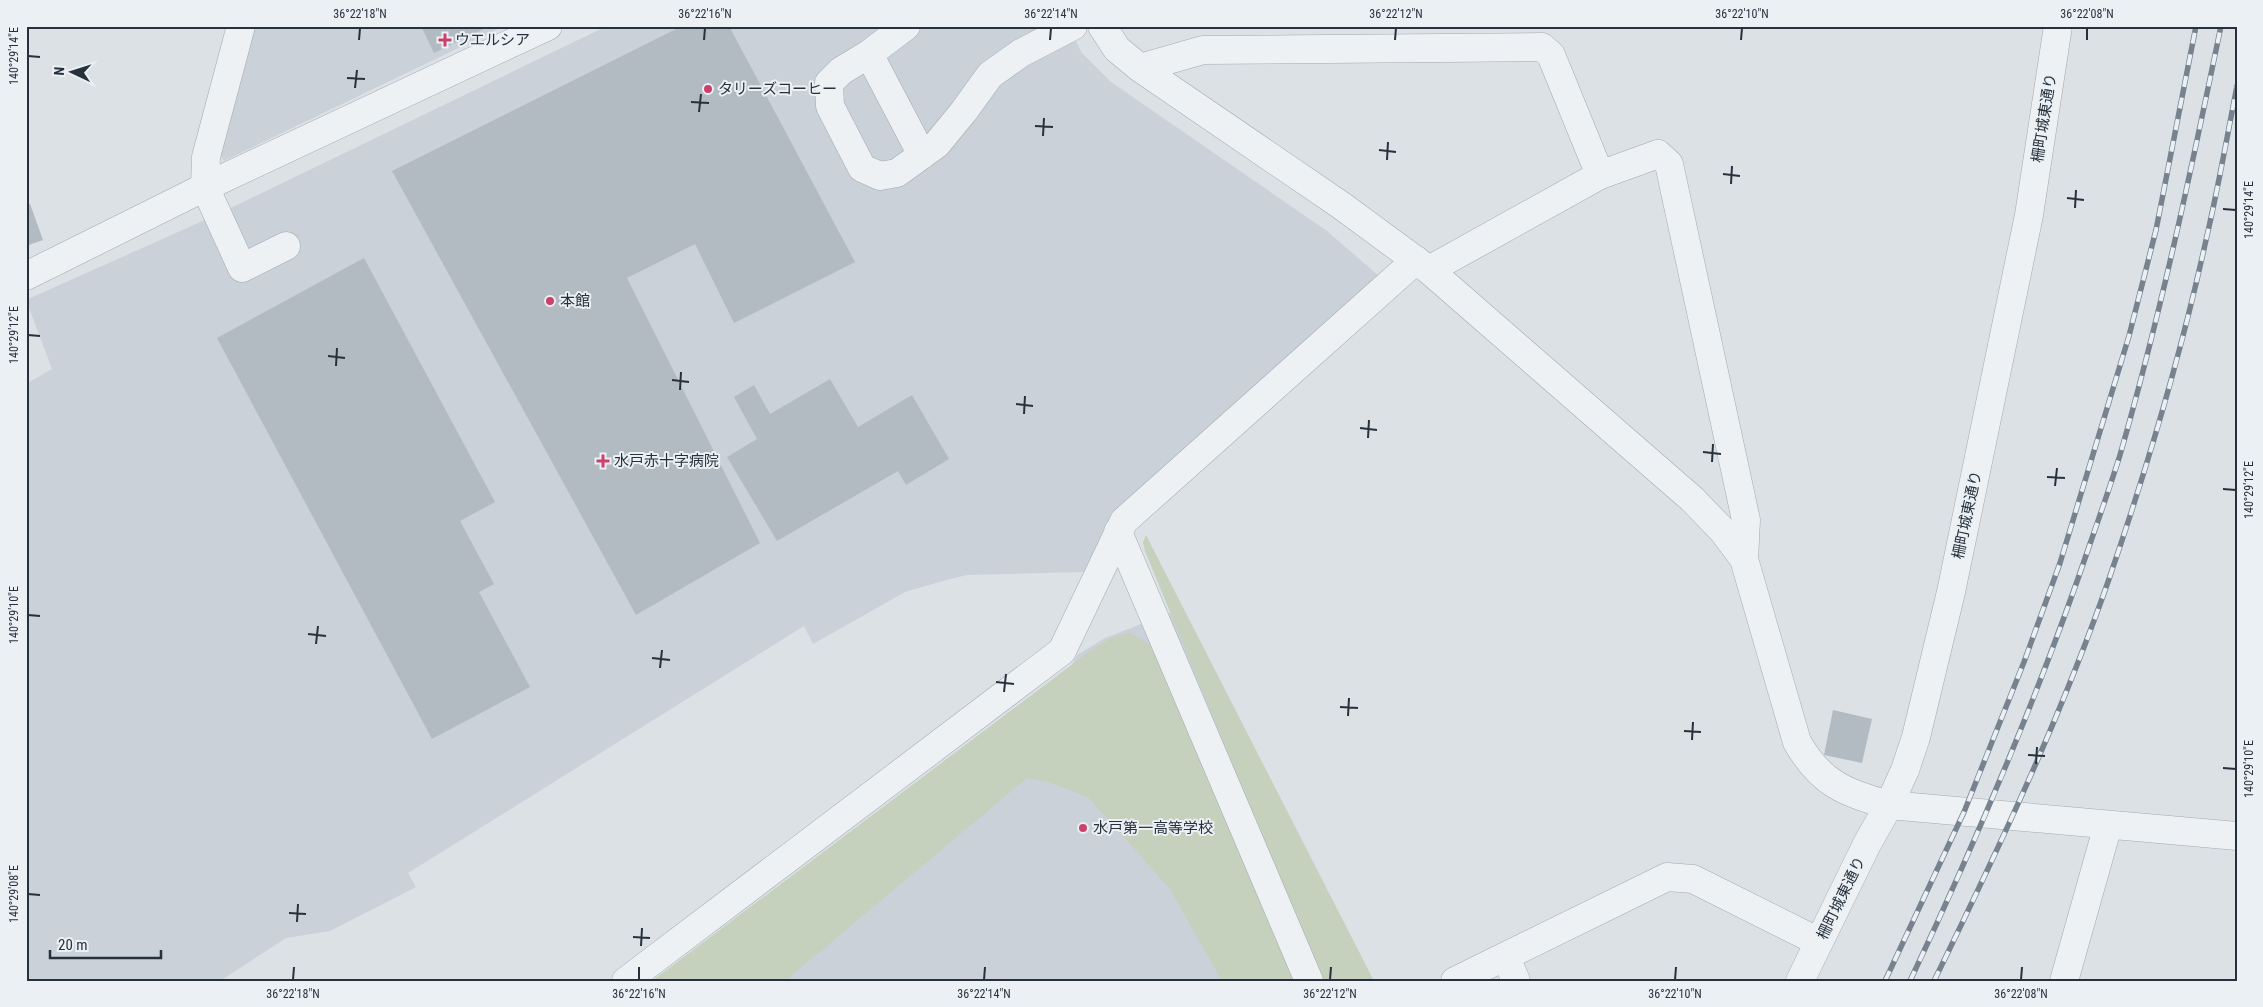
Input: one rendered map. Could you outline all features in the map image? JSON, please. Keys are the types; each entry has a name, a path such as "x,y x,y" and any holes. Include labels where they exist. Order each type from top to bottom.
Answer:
{"street":[{"path":"242,26 206,158 204,187 242,268 286,246"},
{"path":"26,276 204,187 548,26"},
{"path":"906,26 869,54 841,70 830,83 830,106 862,168 880,176 897,173 937,144 990,75 1021,53 1073,26"},
{"path":"1102,26 1117,49 1140,68 1342,206 1423,265 1692,499 1723,531 1744,559"},
{"name":"柵町城東通り","path":"1800,981 1867,844 1889,805 1905,770 1916,737 1951,592 2029,215 2058,26"},
{"path":"1140,68 1202,50 1542,47 1550,55 1600,175"},
{"path":"869,54 922,155"},
{"path":"626,981 1062,651 1124,521 1423,265 1600,175 1658,154 1669,164 1746,520 1744,559 1797,742 1809,762 1824,777 1852,794 1889,805 2237,836"},
{"path":"1118,532 1309,981"},
{"path":"2064,981 2108,825"},
{"path":"1455,981 1511,969 1667,877 1693,879 1819,942"}],"shaded area":[{"path":"253,26 504,26 224,161 218,152"},
{"name":"水戸赤十字病院","path":"607,26 1068,26 1082,53 1111,82 1327,231 1380,277 1254,397 1105,526 1087,572 967,575 905,592 813,644 804,626 408,873 416,887 330,931 286,938 220,981 26,981 26,384 52,369 26,300 216,215"},
{"name":"水戸第一高等学校","path":"1172,612 1329,981 738,981 1067,674 1077,655 1105,638"}],"green space":[{"path":"1146,535 1374,981 1322,981 1145,551 1143,542"},
{"path":"1128,632 1150,645 1163,657 1298,981 1222,981 1170,889 1089,798 1051,783 1027,778 785,981 652,981 1094,648 1111,638"}],"building":[{"name":"ウエルシア","path":"421,26 490,26 434,53"},
{"name":"本館","path":"682,26 729,26 855,262 734,323 695,244 627,278 760,543 636,615 392,171"},
{"path":"30,204 43,240 26,246 26,205"},
{"path":"364,258 495,502 460,521 494,584 479,592 530,687 432,739 217,338"},
{"path":"830,379 858,427 912,395 949,459 906,485 898,471 777,541 727,457 757,439 734,397 754,385 770,414"},
{"path":"1833,710 1872,719 1862,763 1824,755"}],"railway":[{"path":"1885,981 1964,812 2024,662 2060,563 2129,336 2156,230 2196,26"},
{"path":"1910,981 1960,873 2007,764 2051,653 2113,477 2135,402 2162,295 2221,26"},
{"path":"1934,981 2028,783 2070,682 2109,579 2150,453 2186,326 2214,202 2237,86"}],"place":[{"name":"ウエルシア","path":"445,40"},
{"name":"タリーズコーヒー","path":"708,89"},
{"name":"本館","path":"550,301"},
{"name":"水戸赤十字病院","path":"603,461"},
{"name":"水戸第一高等学校","path":"1083,828"}]}
